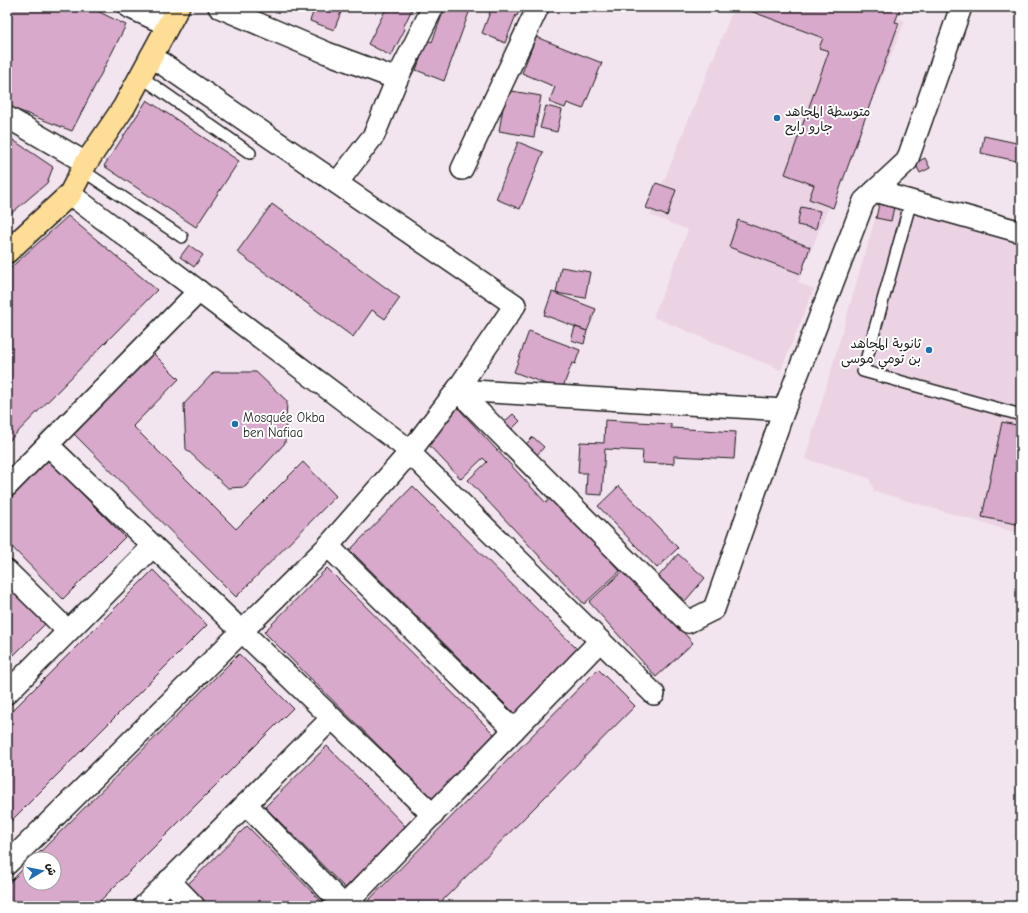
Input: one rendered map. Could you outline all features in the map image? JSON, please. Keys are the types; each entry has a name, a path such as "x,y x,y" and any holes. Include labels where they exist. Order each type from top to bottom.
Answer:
{"main road":[{"path":"7,252 70,194 84,167 124,107 173,16"}],"street":[{"path":"129,7 173,16"},
{"path":"220,7 327,53 397,79"},
{"path":"337,183 374,135 397,79 433,7"},
{"path":"462,169 538,7"},
{"path":"457,390 688,622 714,608 784,410 864,201 908,161 961,7"},
{"path":"7,864 328,546 410,452 457,390 515,305 151,56"},
{"path":"7,116 84,167"},
{"path":"875,191 1021,232"},
{"path":"70,194 400,443 654,694"},
{"path":"7,486 199,291"},
{"path":"457,390 784,410"},
{"path":"48,445 432,815"},
{"path":"7,693 153,546"},
{"path":"328,546 514,730"},
{"path":"7,571 68,631"},
{"path":"246,804 344,906 600,641"},
{"path":"144,906 332,718"},
{"path":"169,880 194,906"}],"lane":[{"path":"140,76 250,153"},
{"path":"84,167 182,237"},
{"path":"911,201 863,371 1021,415"}],"shaded area":[{"name":"متوسطة المجاهد جارو رابح","path":"734,7 871,7 905,21 798,282 814,289 781,370 653,317 688,230 650,215"},
{"name":"ثانوية المجاهد بن تومي موسى","path":"880,202 1021,242 1021,532 1010,531 874,491 869,478 805,459"}],"building":[{"path":"7,7 89,7 126,25 72,131 7,106"},
{"path":"315,7 343,7 334,30 310,21"},
{"path":"387,7 413,7 403,28 405,29 391,56 368,44"},
{"path":"445,7 471,7 444,81 416,70 427,40 432,42"},
{"path":"492,7 521,7 517,16 516,15 505,43 482,33"},
{"path":"746,7 894,7 900,9 895,22 899,23 833,208 809,199 814,185 785,174 829,51 819,48 823,38 745,9"},
{"path":"536,37 602,63 583,109 567,103 565,108 549,102 555,87 522,73"},
{"path":"506,90 541,96 534,137 499,131"},
{"path":"147,100 239,161 196,227 104,166"},
{"path":"546,106 562,110 557,132 540,128"},
{"path":"7,136 53,167 47,183 7,217"},
{"path":"984,136 1021,144 1021,162 981,153"},
{"path":"518,142 543,152 520,209 496,199"},
{"path":"925,158 930,168 920,173 915,163"},
{"path":"656,183 676,190 667,216 646,208"},
{"path":"272,204 400,298 385,319 372,310 353,337 237,252"},
{"path":"879,204 894,207 891,221 876,218"},
{"path":"801,207 820,211 816,229 797,225"},
{"path":"68,216 157,290 7,443 7,271"},
{"path":"738,220 810,247 801,274 729,247"},
{"path":"189,245 203,255 194,267 180,257"},
{"path":"561,267 590,272 585,298 556,293"},
{"path":"552,292 596,309 587,331 544,315"},
{"path":"575,327 587,331 584,344 571,340"},
{"path":"529,331 580,350 575,364 572,363 562,390 514,372"},
{"path":"150,350 179,379 133,426 236,529 303,462 336,496 236,597 70,430"},
{"name":"Mosquée Okba ben Nafiaa","path":"214,372 256,372 287,401 285,443 245,487 228,488 186,449 184,404"},
{"path":"457,407 546,503 551,497 620,571 584,604 468,480 487,462 483,458 461,479 423,439"},
{"path":"513,414 520,421 511,430 503,423"},
{"path":"605,420 671,424 671,428 736,432 734,459 674,456 674,464 642,463 643,451 605,449 602,495 586,494 587,473 578,473 580,442 604,443"},
{"path":"1002,422 1021,426 1021,525 982,517"},
{"path":"533,437 544,447 536,456 525,445"},
{"path":"45,457 125,537 63,599 7,542 7,495"},
{"path":"413,486 585,657 522,721 350,550"},
{"path":"619,486 678,548 657,568 598,506"},
{"path":"678,554 705,578 685,601 658,577"},
{"path":"327,568 499,739 436,803 264,632"},
{"path":"626,568 693,643 656,677 589,602"},
{"path":"153,570 207,625 7,825 7,716"},
{"path":"7,585 45,624 7,662"},
{"path":"239,654 293,708 95,906 7,906 7,885 22,870 22,891 62,891 62,851 41,851"},
{"path":"598,669 635,706 437,906 363,906"},
{"path":"327,746 406,827 345,888 265,807"},
{"path":"247,826 326,906 203,906 185,887"}],"place":[{"name":"متوسطة المجاهد جارو رابح","path":"777,118"},
{"name":"ثانوية المجاهد بن تومي موسى","path":"929,350"},
{"name":"Mosquée Okba ben Nafiaa","path":"235,424"}]}
